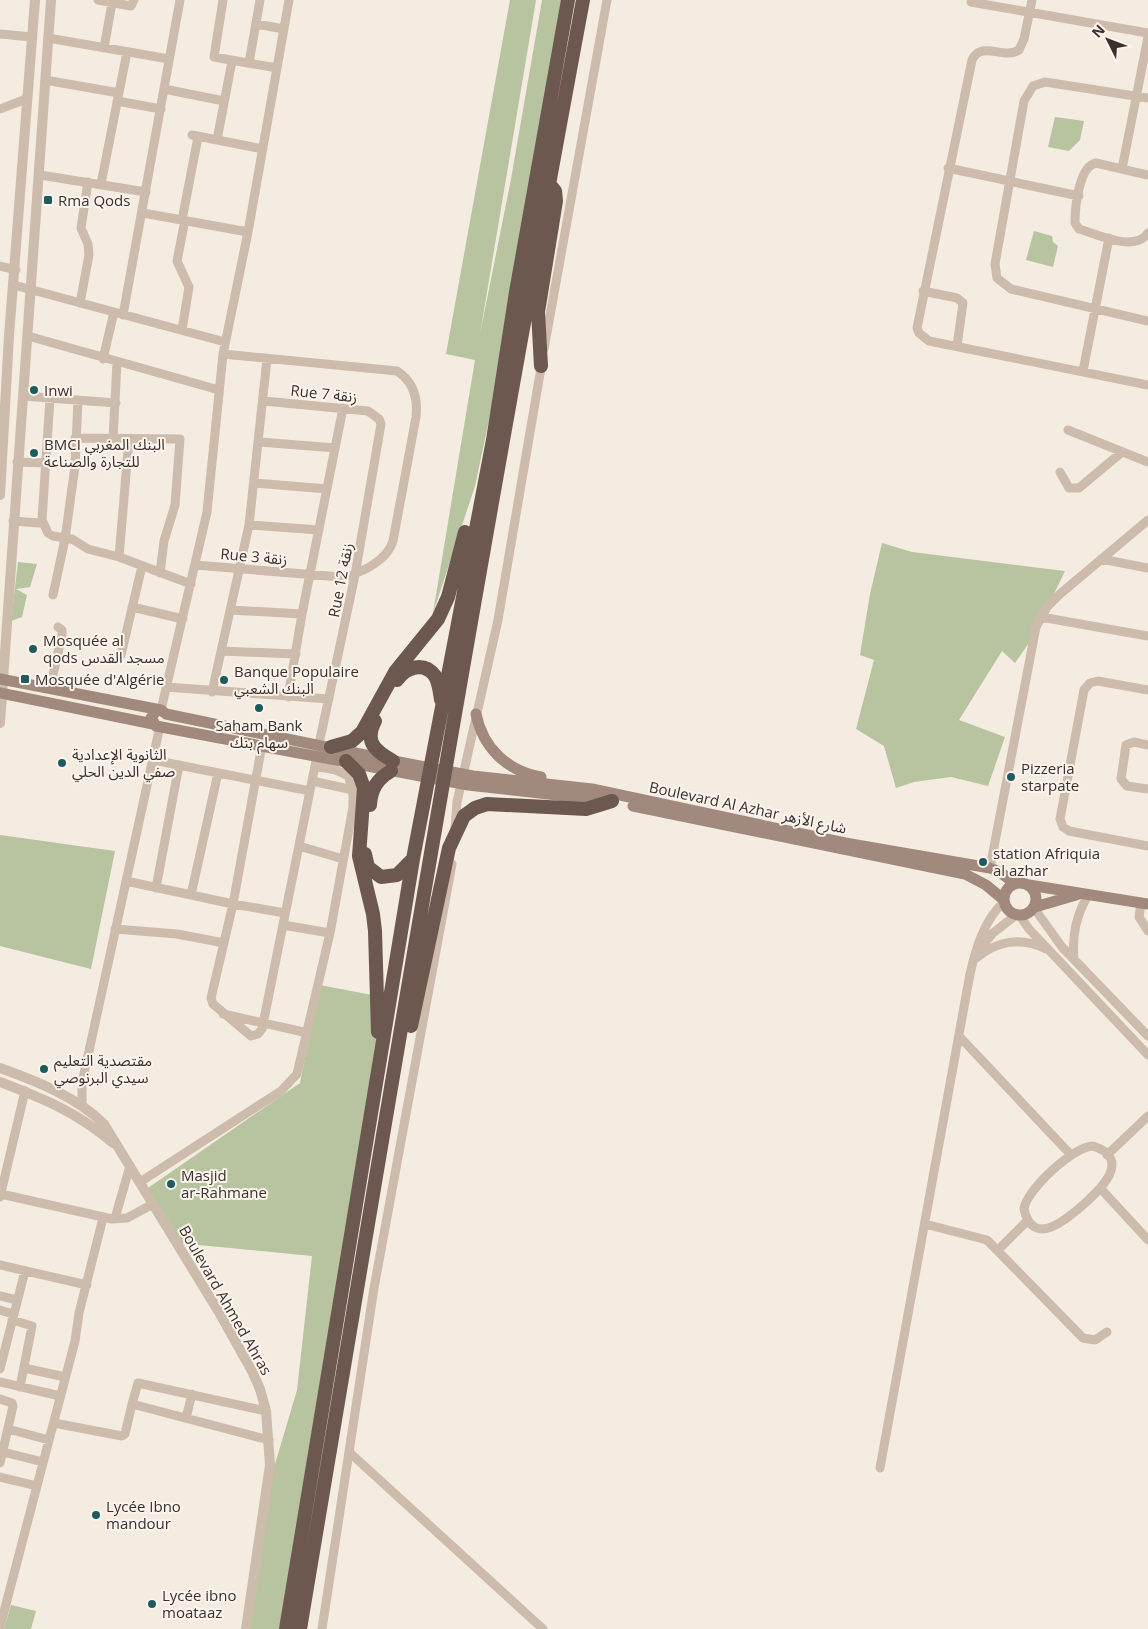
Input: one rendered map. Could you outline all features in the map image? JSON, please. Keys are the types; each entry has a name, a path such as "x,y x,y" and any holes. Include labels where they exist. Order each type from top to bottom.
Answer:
{"highway":[{"path":"286,1629 412,859 493,440 516,292 568,0"},
{"path":"300,1629 392,1076 418,936 441,787 582,0"},
{"path":"541,366 538,312 556,201 555,191 549,184"},
{"path":"321,753 352,741 362,732 395,672 438,619 448,598 493,440"},
{"path":"412,859 397,875 389,878 373,874 365,859 370,797 378,781 398,767 374,749 370,738 372,728 402,673 411,668 420,667 429,670 436,677 442,710"},
{"path":"347,756 364,788 359,856 375,931 378,1032 362,1162"},
{"path":"392,1076 401,1058 411,1026 447,858 454,835 464,816 470,810 487,804 579,810 599,807 612,801"}],"main road":[{"path":"1,680 162,711 321,753 347,756"},
{"path":"1,693 262,745 347,756 469,780"},
{"path":"159,725 166,722 162,711"},
{"path":"476,714 481,732 490,748 511,766 528,774 606,788 635,798"},
{"name":"Boulevard Al Azhar شارع الأزهر","path":"469,780 592,789 844,843 990,868 1000,872 1015,884"},
{"name":"Boulevard Al Azhar شارع الأزهر","path":"469,780 612,801 965,874 986,885 1004,901"},
{"path":"1084,895 1057,899 1018,916 1008,911 1004,901 1006,890 1015,884 1144,903"},
{"path":"1030,886 1036,893 1034,908"}],"street":[{"path":"0,495 5,335 16,270 26,99 35,0"},
{"path":"0,723 1,680 40,175 51,0"},
{"path":"98,0 131,6 134,0"},
{"path":"104,359 118,313 142,212 180,0"},
{"path":"224,0 214,56 232,61 277,68"},
{"path":"249,63 259,0"},
{"path":"162,711 209,498 223,354 248,232 290,0"},
{"path":"322,1629 374,1288 447,892 457,802 498,620 606,0"},
{"path":"1032,0 1024,39 1017,52 1008,54 981,51 973,56 923,291 918,319 919,333 930,341 1148,385"},
{"path":"971,2 1148,33"},
{"path":"104,48 112,4"},
{"path":"256,24 284,29"},
{"path":"0,34 32,37"},
{"path":"1122,168 1148,37"},
{"path":"48,38 169,59"},
{"path":"102,184 127,52"},
{"path":"217,140 232,61"},
{"path":"45,80 161,109"},
{"path":"1148,98 1045,82 1033,86 1024,101 994,264 997,278 1011,289 1148,321"},
{"path":"164,89 224,101"},
{"path":"0,109 26,99"},
{"path":"182,330 190,287 177,261 195,136 263,149"},
{"path":"1148,174 1096,163 1089,165 1083,173 1075,219 1077,228 1109,238 1134,242 1143,240 1148,233"},
{"path":"948,168 1079,196"},
{"path":"40,175 146,192"},
{"path":"80,303 89,250 81,228 88,182"},
{"path":"142,212 248,232"},
{"path":"1083,371 1109,238"},
{"path":"0,266 16,270"},
{"path":"14,285 225,342"},
{"path":"923,291 957,298 963,304 957,346"},
{"path":"28,336 219,390"},
{"path":"223,354 390,370 397,371 407,380 416,397 416,418 391,548 386,555 356,575"},
{"path":"212,692 249,525 260,442 267,359"},
{"path":"112,439 116,404 116,362"},
{"path":"23,396 116,404"},
{"path":"50,398 42,520 48,533 65,539 72,539 88,549 119,557 191,584"},
{"path":"53,595 65,539 75,466 78,400"},
{"name":"Rue 7 زنقة","path":"264,401 368,411 379,419"},
{"path":"288,697 302,614 343,408"},
{"name":"Rue 12 زنقة","path":"264,1022 312,781 321,753 330,699 356,575 380,430 379,419"},
{"path":"1068,430 1148,462"},
{"path":"76,438 180,440 174,506 164,541 160,573"},
{"path":"119,557 129,439"},
{"path":"260,442 335,448"},
{"path":"1060,472 1069,488 1074,490 1079,488 1122,452"},
{"path":"18,462 46,464"},
{"path":"255,483 327,489"},
{"path":"13,521 39,523 42,520"},
{"path":"990,868 1033,637 1041,617 1053,600 1148,520"},
{"path":"249,525 319,530"},
{"path":"1101,559 1148,568"},
{"name":"Rue 3 زنقة","path":"195,565 340,577 356,575"},
{"path":"121,655 142,566"},
{"path":"132,608 183,619"},
{"path":"230,610 302,614"},
{"path":"1041,617 1148,636"},
{"path":"50,688 63,631 58,627"},
{"path":"221,651 296,654"},
{"path":"1148,690 1098,681 1090,683 1084,690 1060,819 1063,827 1069,831 1148,846"},
{"path":"166,687 212,692 330,699"},
{"path":"78,1115 82,1105 82,1083 159,725"},
{"path":"1148,745 1134,742 1126,745 1121,779 1127,786 1148,789"},
{"path":"262,745 233,904 211,998 212,1004 250,1036 258,1034 264,1022"},
{"path":"140,1182 288,1085 297,1074 330,933 353,807 353,790 346,774 321,753"},
{"path":"153,760 310,791"},
{"path":"156,888 179,766"},
{"path":"191,895 218,773"},
{"path":"312,781 353,790"},
{"path":"299,846 344,859"},
{"path":"126,881 285,913"},
{"path":"1074,959 1075,926 1084,895"},
{"path":"880,1468 974,958 991,915 1004,901"},
{"path":"1144,903 1139,917 1148,931"},
{"path":"1034,908 1074,959 1148,1036"},
{"path":"974,958 993,933 1018,916 1148,1055"},
{"path":"283,925 330,933"},
{"path":"115,929 178,934 224,943"},
{"path":"974,958 990,948 1010,941 1023,941 1049,950"},
{"path":"223,1014 308,1033"},
{"path":"959,1036 1071,1155"},
{"name":"Boulevard Ahmed Ahras","path":"0,1068 82,1105 104,1124 112,1134 118,1147 202,1284 252,1371 266,1411 270,1465 246,1629"},
{"name":"Boulevard Ahmed Ahras","path":"0,1082 78,1115 118,1147"},
{"path":"67,1109 82,1083"},
{"path":"25,1092 0,1196 103,1218 127,1218 153,1204"},
{"path":"1107,1155 1148,1116"},
{"path":"1088,1146 1098,1148 1107,1155 1112,1170 1101,1189 1060,1225 1046,1229 1039,1228 1028,1220 1024,1209 1027,1198 1071,1155 1088,1146"},
{"path":"115,1218 130,1166"},
{"path":"1101,1189 1148,1240"},
{"path":"0,1627 44,1462 103,1218"},
{"path":"998,1250 1028,1220"},
{"path":"925,1224 980,1237 998,1250 1084,1338 1095,1340 1107,1332"},
{"path":"0,1265 87,1285"},
{"path":"0,1369 25,1271"},
{"path":"0,1296 17,1300"},
{"path":"0,1310 32,1326 20,1387"},
{"path":"24,1368 65,1377"},
{"path":"0,1382 60,1396"},
{"path":"54,1422 122,1436 125,1434 138,1383 266,1411"},
{"path":"186,1418 192,1394"},
{"path":"0,1399 13,1404 0,1463"},
{"path":"132,1404 269,1440"},
{"path":"8,1430 49,1440"},
{"path":"3,1452 44,1462"},
{"path":"349,1452 543,1629"},
{"path":"0,1477 37,1486"}],"green space":[{"path":"510,0 536,0 480,334 511,179 542,0 564,0 491,411 475,486 433,613 475,360 446,354"},
{"path":"1055,117 1084,121 1080,140 1069,151 1048,147"},
{"path":"1034,231 1052,236 1053,242 1058,246 1053,267 1026,260"},
{"path":"882,543 912,552 1065,571 1033,637 1015,663 1002,651 959,720 1005,737 988,786 951,777 914,782 896,788 884,746 856,729 874,660 860,655 870,594"},
{"path":"18,562 37,564 30,587 16,589 27,595 22,617 11,621"},
{"path":"0,835 115,851 91,969 0,946"},
{"path":"320,985 377,996 378,1032 286,1629 247,1629 270,1481 297,1390 312,1256 178,1243 145,1190 300,1083"},
{"path":"11,1605 36,1611 31,1629 4,1629"}],"place":[{"name":"Rma Qods","path":"48,200"},
{"name":"Inwi","path":"34,390"},
{"name":"BMCI البنك المغربي للتجارة والصناعة","path":"34,453"},
{"name":"Mosquée al qods مسجد القدس","path":"33,649"},
{"name":"Mosquée d'Algérie","path":"25,679"},
{"name":"Banque Populaire البنك الشعبي","path":"224,680"},
{"name":"Saham Bank سهام بنك","path":"259,708"},
{"name":"الثانوية الإعدادية صفي الدين الحلي","path":"62,763"},
{"name":"Pizzeria starpate","path":"1011,777"},
{"name":"station Afriquia al azhar","path":"983,862"},
{"name":"مقتصدية التعليم سيدي البرنوصي","path":"44,1069"},
{"name":"Masjid ar-Rahmane","path":"171,1184"},
{"name":"Lycée Ibno mandour","path":"96,1515"},
{"name":"Lycée ibno moataaz","path":"152,1604"}]}
